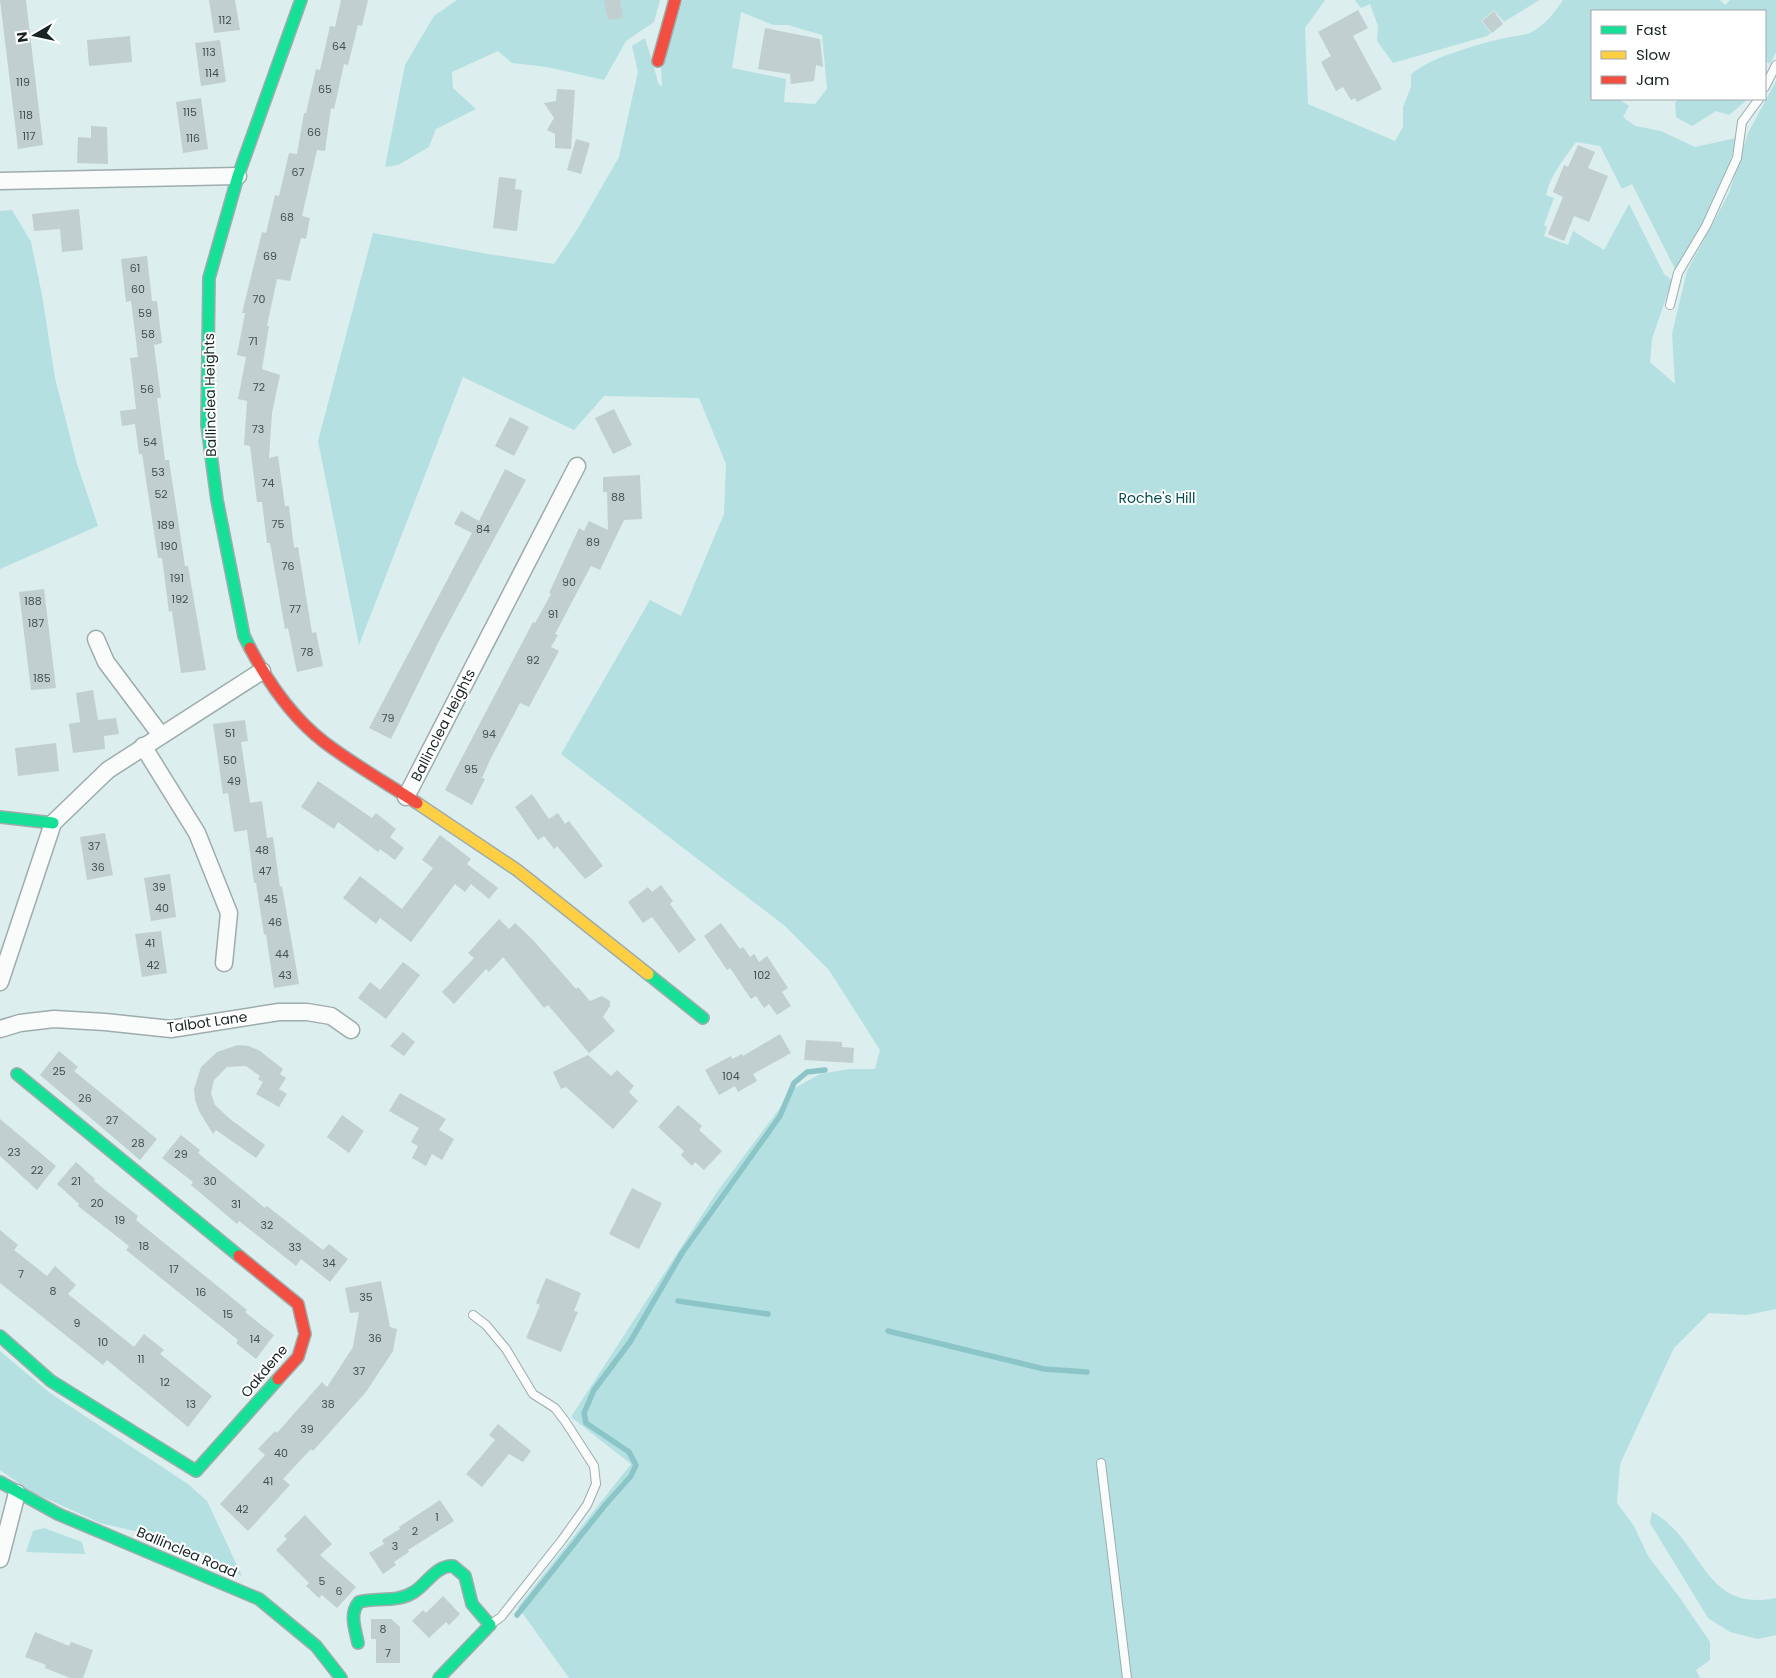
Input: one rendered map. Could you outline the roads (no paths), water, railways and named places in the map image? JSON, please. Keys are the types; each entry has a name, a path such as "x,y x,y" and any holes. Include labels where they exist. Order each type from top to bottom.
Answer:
{"street":[{"name":"Ballinclea Heights","path":"301,0 238,176 209,278 208,425 216,492 244,636 262,671 287,704 323,741 517,870 703,1018"},
{"path":"658,61 675,0"},
{"path":"0,182 238,176"},
{"name":"Ballinclea Heights","path":"406,797 577,466"},
{"path":"96,639 106,662 160,734"},
{"path":"0,982 53,823 108,770 160,734 262,671"},
{"path":"143,746 197,832 229,913 224,964"},
{"path":"0,816 53,823"},
{"name":"Talbot Lane","path":"0,1029 20,1023 54,1019 171,1029 279,1012 307,1012 330,1016 351,1030"},
{"name":"Oakdene","path":"0,1336 51,1381 196,1472 298,1357 305,1334 298,1304 141,1178 17,1074"},
{"name":"Ballinclea Road","path":"0,1482 58,1514 259,1599 316,1646 341,1678"},
{"path":"0,1559 17,1493"},
{"path":"358,1642 352,1616 355,1607 362,1600 371,1598 397,1600 412,1595 440,1569 448,1565 462,1572 468,1583 472,1602 490,1625 439,1678"}],"lane":[{"path":"1766,85 1776,64"},
{"path":"1670,305 1678,273 1706,226 1737,158 1742,122 1758,100"},
{"path":"473,1315 486,1325 506,1349 533,1394 555,1408 565,1421 594,1466 596,1484 586,1505 562,1540 501,1617 490,1625"},
{"path":"1101,1463 1127,1678"}],"waterway":[{"path":"517,1615 606,1504 631,1476 636,1465 629,1452 586,1423 584,1413 594,1390 630,1342 682,1253 780,1116 794,1083 807,1072 825,1070"},
{"path":"678,1301 768,1314"},
{"path":"888,1331 1044,1369 1087,1372"}],"park label":[{"name":"Roche's Hill","path":"1157,498"}]}
